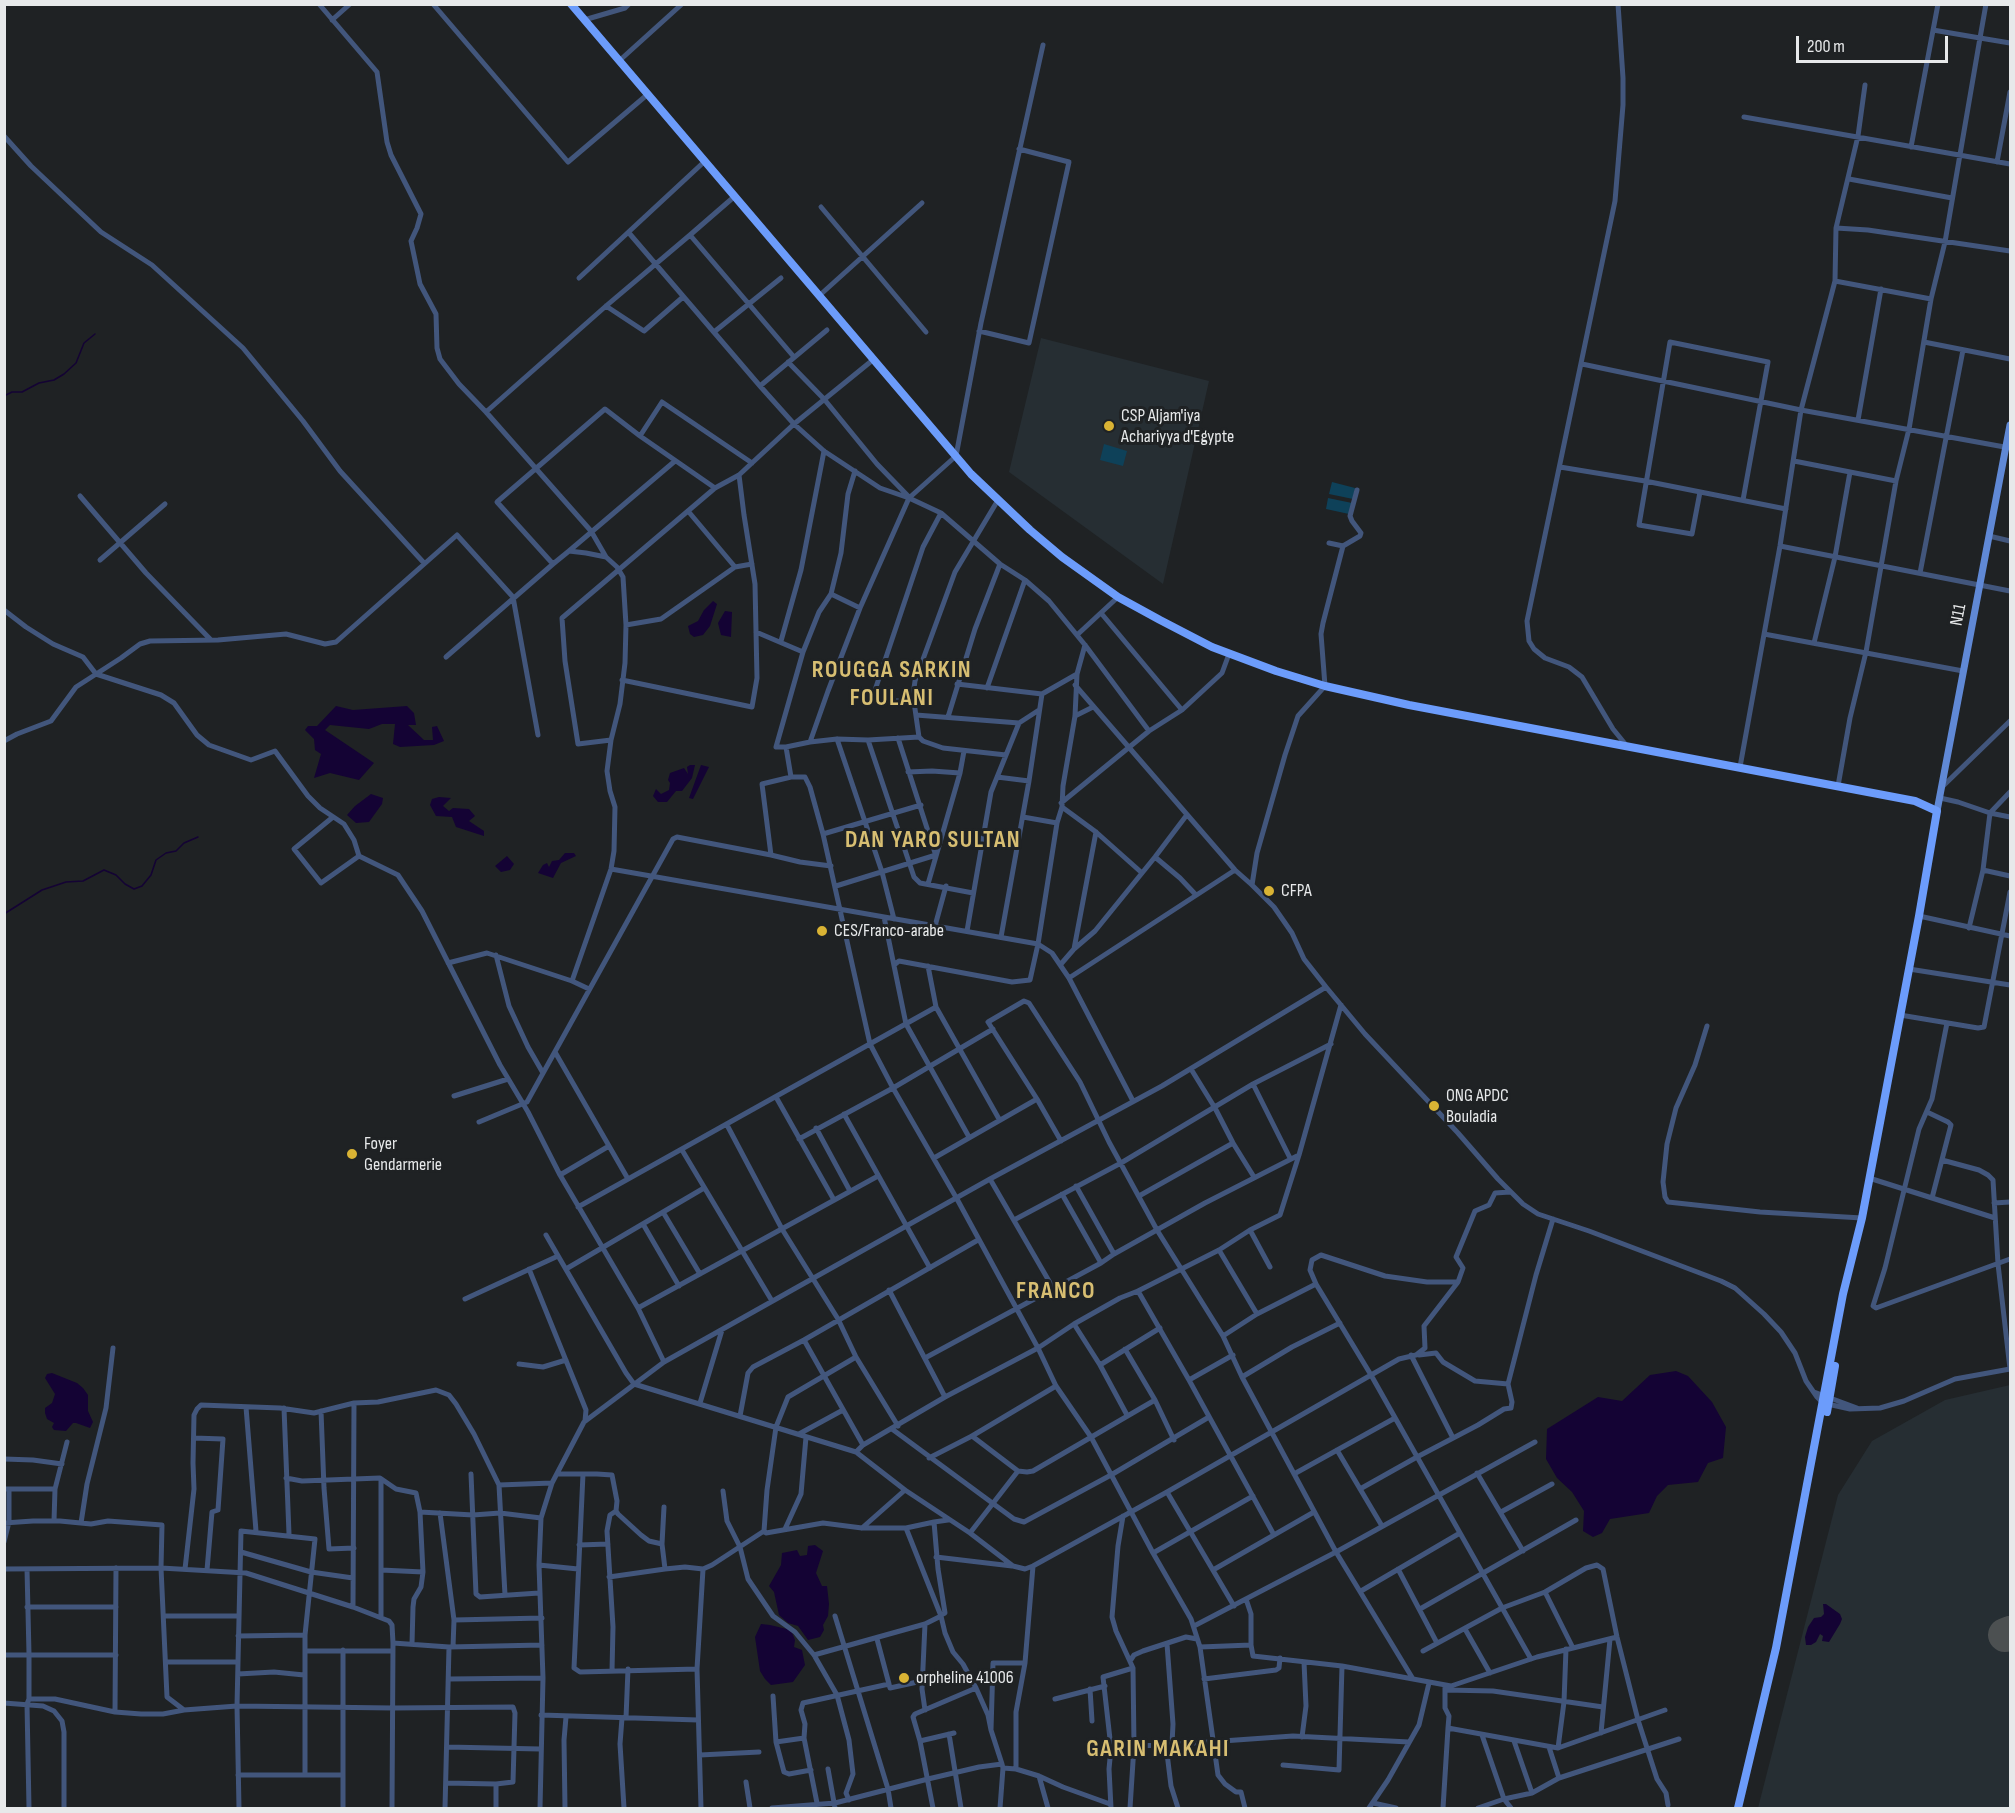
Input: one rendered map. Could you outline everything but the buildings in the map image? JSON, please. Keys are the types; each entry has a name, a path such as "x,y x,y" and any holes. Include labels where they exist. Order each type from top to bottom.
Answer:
{"highway":[{"path":"571,4 956,456 998,500 1062,557 1118,597 1182,633 1229,654 1325,686 1409,705 1915,801 1937,811 1781,1651 1744,1809"},
{"path":"1738,1809 1776,1648 1827,1400"}],"main road":[{"name":"N11","path":"1937,811 2008,448 2010,425"}],"street":[{"path":"319,4 377,72 391,155 421,214 411,241 420,284 435,314 440,359 459,384 591,531 606,557 623,577 626,625 622,680 620,704 607,771 615,807 611,869 572,981"},
{"path":"332,20 350,4"},
{"path":"433,4 568,162 648,94"},
{"path":"584,20 625,8 629,4"},
{"path":"619,61 682,4"},
{"path":"1618,4 1623,105 1615,201 1529,613 1529,641 1545,658 1569,667 1582,677 1613,729 1627,746"},
{"path":"1911,147 1938,4"},
{"path":"1838,786 1850,718 1866,652 1896,481 1909,429 1931,299 1945,242 1986,4"},
{"path":"1933,30 2010,43"},
{"path":"810,742 860,608 909,498 956,456 979,331 1042,45"},
{"path":"1740,768 1780,546 1801,410 1835,281 1836,228 1858,136 1865,85"},
{"path":"1997,162 2010,92"},
{"path":"1744,117 2010,164"},
{"path":"4,136 31,166 101,232 152,265 243,348 303,421 340,471 424,563"},
{"path":"979,331 1029,343 1069,162 1018,149"},
{"path":"579,278 705,161"},
{"path":"1849,179 1952,198"},
{"path":"486,412 735,196"},
{"path":"820,295 922,203"},
{"path":"821,207 926,332"},
{"path":"1836,228 1868,230 2010,251"},
{"path":"629,233 760,386 794,424 824,451 888,492 909,498 941,513 1000,564 1025,580 1050,601 1149,731"},
{"path":"690,235 794,357"},
{"path":"714,332 781,278"},
{"path":"1835,281 1931,299"},
{"path":"1858,420 1881,289"},
{"path":"606,306 644,331 683,297"},
{"path":"760,386 827,330"},
{"path":"1700,492 1692,534 1639,525 1670,342 1768,362 1743,500"},
{"path":"1924,342 2010,359"},
{"path":"1920,573 1963,350"},
{"path":"611,741 578,744 565,662 562,618 715,488 740,475 794,424 873,359"},
{"path":"788,362 824,399 909,498"},
{"path":"1582,364 1801,410 2008,448"},
{"path":"640,436 662,402 752,463"},
{"path":"552,564 497,502 605,409 715,488"},
{"path":"781,641 801,570 824,451"},
{"path":"446,657 675,460"},
{"path":"1794,461 1896,481"},
{"path":"1560,467 1786,509"},
{"path":"855,471 848,494 841,553 831,594 819,612 803,652 776,747 837,739 919,737 928,744 964,751 1006,755"},
{"path":"1814,643 1835,557 1850,472"},
{"path":"622,680 752,707 757,678 756,584 740,475"},
{"path":"1329,543 1343,546 1360,536 1361,533 1350,516 1357,490"},
{"path":"80,496 146,573 211,640"},
{"path":"919,737 914,701 915,681 955,572 998,500"},
{"path":"100,560 165,504"},
{"path":"688,511 735,567"},
{"path":"914,701 877,701 873,696 923,547 941,513"},
{"path":"4,741 51,721 76,687 140,644 150,640 211,640 286,634 330,644 341,638 457,535 513,597 538,735"},
{"path":"1989,536 2010,541"},
{"path":"1252,885 1257,853 1298,716 1325,686 1321,634 1343,546"},
{"path":"1780,546 2010,591"},
{"path":"569,550 606,557"},
{"path":"626,625 661,619 735,567 752,564"},
{"path":"948,717 975,629 1000,564"},
{"path":"987,687 1025,580"},
{"path":"831,594 860,608"},
{"path":"1077,635 1118,597"},
{"path":"4,610 53,644 83,657 96,674 161,695 174,703 197,735 209,745 250,760 275,751 308,796 344,824 354,840 359,856 398,875 422,910 508,1079 578,1207 638,1308 664,1362"},
{"path":"1101,613 1182,710"},
{"path":"756,632 803,652"},
{"path":"1764,634 1964,671"},
{"path":"894,965 899,961 1019,983 1030,980 1062,805 1075,716 1075,685 1085,645"},
{"path":"1062,805 1149,731 1182,710 1222,673 1229,654"},
{"path":"957,684 1042,693 1077,674"},
{"path":"1075,685 1186,816 1235,870 1274,907 1292,933 1304,959 1365,1034 1510,1192 1531,1210 1721,1281 1741,1292 1781,1332 1795,1353 1806,1381 1814,1392 1827,1400 1850,1409 1889,1407 1955,1379 2010,1369 1998,1264 1993,1180 1988,1174 1942,1160"},
{"path":"1001,937 1023,817 1042,693"},
{"path":"1075,716 1093,707"},
{"path":"967,931 991,792 1019,723 1039,710"},
{"path":"916,715 1019,723"},
{"path":"1942,787 2010,721"},
{"path":"898,738 936,855"},
{"path":"837,739 882,872 894,919"},
{"path":"868,740 914,877 921,883 973,893"},
{"path":"786,747 791,777"},
{"path":"928,884 960,773 964,751"},
{"path":"908,772 960,773"},
{"path":"771,855 762,784 791,777 806,778 824,834 870,1044 957,1199 1038,1348 1056,1386 1091,1437 1194,1626 1200,1647 1213,1741 1221,1780 1236,1792 1241,1792 1245,1809"},
{"path":"996,777 1029,781"},
{"path":"1969,927 1983,870 1990,813 2010,792"},
{"path":"1940,798 2010,817"},
{"path":"824,834 921,805"},
{"path":"1062,805 1142,873"},
{"path":"1061,964 1095,931 1186,816"},
{"path":"333,817 294,849 321,883 359,856"},
{"path":"1023,817 1057,823"},
{"path":"1074,949 1096,832"},
{"path":"479,1122 527,1102 674,839 677,837 800,862 831,866"},
{"path":"836,886 936,855"},
{"path":"1155,857 1196,895"},
{"path":"611,869 1038,944 1053,953 1061,964 1133,1101"},
{"path":"1069,978 1235,870"},
{"path":"1983,870 2010,876"},
{"path":"935,926 946,886"},
{"path":"1900,1015 1978,1028 1984,1027 2010,892"},
{"path":"1919,916 2010,936"},
{"path":"884,917 906,1024 969,1137"},
{"path":"448,963 487,953 572,981 589,989"},
{"path":"496,955 508,1006 543,1073"},
{"path":"928,966 936,1006 999,1119"},
{"path":"1909,969 2010,985"},
{"path":"584,1422 664,1362 1191,1069 1326,987"},
{"path":"1061,1141 988,1022 1022,1001 1028,1002 1080,1082 1157,1230 1223,1336 1242,1377 1336,1552 1413,1678"},
{"path":"856,1452 863,1445 945,1397 1038,1348 1120,1298 1138,1292 1219,1250 1281,1213 1341,1005"},
{"path":"578,1207 728,1125 936,1006"},
{"path":"1947,1023 1932,1099 1919,1129 1885,1268 1873,1306 1876,1308 2010,1259"},
{"path":"1707,1026 1695,1065 1676,1108 1666,1144 1663,1182 1668,1202 1760,1212 1862,1218"},
{"path":"798,1139 893,1088 993,1029"},
{"path":"1014,1220 1121,1163 1253,1084 1331,1044"},
{"path":"555,1052 628,1179"},
{"path":"1191,1069 1254,1177"},
{"path":"454,1096 508,1079"},
{"path":"1253,1084 1290,1158"},
{"path":"776,1097 834,1200"},
{"path":"934,1158 1037,1099"},
{"path":"1927,1112 1951,1125 1932,1198"},
{"path":"844,1114 930,1268"},
{"path":"728,1125 782,1229 838,1319 895,1428 929,1458 1014,1519 1024,1522 1174,1440 1209,1417"},
{"path":"816,1128 850,1191"},
{"path":"1139,1196 1233,1143"},
{"path":"560,1175 609,1146"},
{"path":"682,1150 772,1301"},
{"path":"925,1358 1254,1177 1299,1155"},
{"path":"638,1308 878,1176"},
{"path":"1869,1178 1995,1218"},
{"path":"990,1179 1053,1288"},
{"path":"1076,1186 1114,1254"},
{"path":"566,1269 704,1188"},
{"path":"1413,1355 1425,1348 1424,1326 1458,1282 1463,1268 1456,1257 1475,1210 1489,1205 1495,1193 1510,1192"},
{"path":"1062,1194 1101,1263"},
{"path":"1994,1203 2010,1202"},
{"path":"663,1212 700,1274"},
{"path":"1360,1489 1504,1409 1511,1408 1508,1384 1536,1275 1554,1219"},
{"path":"643,1224 679,1286"},
{"path":"1250,1230 1270,1267"},
{"path":"546,1235 634,1384 856,1452 905,1490 970,1533 1013,1566"},
{"path":"740,1416 750,1369 978,1240"},
{"path":"1219,1250 1257,1314"},
{"path":"465,1299 558,1256"},
{"path":"1458,1282 1427,1282 1385,1276 1321,1256 1316,1257 1310,1264 1316,1284 1532,1659"},
{"path":"528,1269 586,1410 584,1422 552,1483 541,1518 539,1565 543,1678 540,1809"},
{"path":"1223,1336 1257,1314 1316,1284"},
{"path":"889,1290 945,1397"},
{"path":"1138,1292 1232,1456 1274,1535"},
{"path":"1242,1377 1292,1347 1340,1323"},
{"path":"1074,1324 1100,1365 1127,1415"},
{"path":"1100,1365 1160,1328"},
{"path":"700,1403 723,1329"},
{"path":"804,1340 863,1445"},
{"path":"81,1523 87,1484 106,1408 113,1348"},
{"path":"1125,1349 1155,1400 1174,1440"},
{"path":"936,1557 1025,1569 1033,1566 1232,1456 1399,1359 1436,1353 1443,1362 1475,1381 1508,1384"},
{"path":"1189,1380 1233,1355"},
{"path":"1413,1355 1453,1438"},
{"path":"764,1531 776,1427 788,1397 856,1357"},
{"path":"519,1364 543,1367 566,1360"},
{"path":"929,1458 972,1436 1056,1386"},
{"path":"185,1569 194,1489 195,1415 201,1405 284,1408 308,1413 354,1403 378,1402 432,1390 444,1393 452,1399 462,1413 500,1485 505,1595"},
{"path":"972,1436 1018,1471 1033,1471 1155,1400"},
{"path":"353,1607 354,1403"},
{"path":"246,1407 256,1531"},
{"path":"284,1408 289,1534"},
{"path":"799,1434 843,1410"},
{"path":"321,1411 328,1549 354,1548"},
{"path":"1294,1474 1395,1418"},
{"path":"194,1437 223,1438 218,1509 212,1512 207,1570"},
{"path":"785,1529 801,1494 806,1437"},
{"path":"54,1521 55,1489 67,1442"},
{"path":"1194,1626 1336,1552 1535,1442"},
{"path":"1337,1450 1382,1526"},
{"path":"4,1460 33,1460 62,1464"},
{"path":"970,1533 1018,1471"},
{"path":"1477,1473 1523,1551"},
{"path":"471,1474 476,1594 480,1597 540,1593"},
{"path":"557,1474 612,1476 617,1501 616,1510 621,1518 626,1519 650,1541 662,1544"},
{"path":"583,1474 574,1668 580,1672 697,1669"},
{"path":"286,1478 302,1481 381,1479 396,1489 415,1492 420,1512 423,1572 421,1587 414,1599 412,1644"},
{"path":"381,1479 381,1617"},
{"path":"500,1485 552,1483"},
{"path":"1501,1512 1552,1484"},
{"path":"4,1542 7,1523 7,1489 55,1489"},
{"path":"862,1528 905,1490"},
{"path":"723,1491 727,1521 740,1547 748,1579 773,1616 795,1632 814,1655 837,1695 849,1740 853,1774 846,1793 849,1800"},
{"path":"1167,1492 1234,1606"},
{"path":"1153,1553 1253,1496"},
{"path":"664,1507 662,1544 665,1569"},
{"path":"612,1671 613,1627 607,1531 610,1515 616,1510"},
{"path":"420,1512 473,1515 500,1513 541,1518"},
{"path":"1213,1570 1314,1512"},
{"path":"440,1513 454,1620 446,1708 445,1809"},
{"path":"1123,1516 1112,1617 1133,1668 1134,1746 1130,1809"},
{"path":"609,1577 685,1567 703,1569 764,1531 766,1533 823,1523 862,1528 906,1528 948,1520"},
{"path":"1420,1609 1576,1520"},
{"path":"7,1523 54,1521 91,1524 108,1521 162,1525 167,1697 184,1710"},
{"path":"814,1655 925,1624 945,1613 936,1557 934,1522"},
{"path":"906,1528 941,1615 953,1652 963,1664 988,1715 1002,1766 1000,1809"},
{"path":"238,1809 237,1707 241,1531 289,1534 315,1539 305,1635 305,1774"},
{"path":"1361,1591 1460,1533"},
{"path":"579,1545 608,1544"},
{"path":"241,1552 311,1572 353,1578"},
{"path":"539,1565 578,1569"},
{"path":"1423,1651 1502,1608 1545,1592 1586,1568 1597,1565 1603,1569 1638,1720 1658,1779 1666,1793 1668,1805"},
{"path":"1017,1769 1016,1712 1025,1663 1033,1566"},
{"path":"115,1712 116,1568"},
{"path":"4,1569 162,1568 239,1572 353,1607 391,1623 393,1643 392,1809"},
{"path":"27,1569 29,1809"},
{"path":"701,1809 697,1669 703,1569"},
{"path":"1398,1569 1437,1643"},
{"path":"381,1570 423,1572"},
{"path":"1545,1592 1573,1648"},
{"path":"1246,1599 1251,1614 1253,1656 1342,1666 1413,1678 1445,1688 1493,1691 1603,1707"},
{"path":"27,1607 116,1607"},
{"path":"164,1616 239,1617"},
{"path":"835,1616 888,1790 891,1809"},
{"path":"454,1620 542,1618"},
{"path":"925,1624 922,1681 925,1710"},
{"path":"1465,1629 1490,1673"},
{"path":"238,1636 305,1635"},
{"path":"1130,1661 1134,1655 1186,1637 1197,1639"},
{"path":"1445,1688 1532,1659 1617,1637"},
{"path":"877,1639 890,1688 922,1681"},
{"path":"1601,1733 1610,1639"},
{"path":"393,1643 451,1647 542,1645"},
{"path":"1167,1644 1173,1724 1169,1745 1171,1786 1178,1809"},
{"path":"1200,1647 1251,1645"},
{"path":"1558,1748 1564,1702 1566,1649"},
{"path":"343,1809 344,1650"},
{"path":"305,1651 393,1651"},
{"path":"4,1655 116,1655"},
{"path":"1204,1678 1276,1670 1280,1666 1280,1658"},
{"path":"166,1662 238,1662"},
{"path":"1302,1737 1306,1706 1304,1662"},
{"path":"991,1730 993,1663 1025,1663"},
{"path":"1283,1765 1339,1770 1342,1666"},
{"path":"772,1809 818,1803 835,1806 849,1800 928,1779 1002,1766 1039,1776 1110,1806 1108,1769 1111,1748 1104,1676 1133,1668"},
{"path":"624,1809 620,1744 628,1669"},
{"path":"238,1674 274,1672 304,1675"},
{"path":"449,1678 543,1678"},
{"path":"1395,1809 1371,1806 1419,1725 1430,1683"},
{"path":"818,1803 804,1738 805,1724 801,1710 803,1703 889,1684"},
{"path":"1055,1699 1105,1686"},
{"path":"933,1809 913,1717 915,1714 976,1688"},
{"path":"1443,1809 1449,1716 1445,1708 1445,1688"},
{"path":"1089,1689 1092,1721"},
{"path":"773,1696 776,1742 785,1774 811,1770"},
{"path":"4,1703 55,1699 115,1712 141,1714 237,1707 513,1707 515,1748 513,1782 496,1784 446,1782"},
{"path":"28,1701 54,1711 62,1720 64,1809"},
{"path":"1448,1728 1558,1748 1665,1710"},
{"path":"541,1715 698,1720"},
{"path":"565,1809 566,1717"},
{"path":"920,1741 952,1733 962,1809"},
{"path":"1482,1735 1504,1799 1511,1809"},
{"path":"1134,1746 1302,1737 1409,1742"},
{"path":"776,1742 804,1738"},
{"path":"1478,1809 1504,1799 1532,1793 1559,1779 1679,1739"},
{"path":"1514,1741 1532,1793"},
{"path":"447,1747 540,1749"},
{"path":"1550,1747 1559,1779"},
{"path":"700,1755 759,1752"},
{"path":"828,1769 835,1806"},
{"path":"238,1775 344,1775"},
{"path":"1039,1776 1048,1809"},
{"path":"746,1782 750,1809"},
{"path":"496,1784 496,1809"}],"shaded area":[{"name":"CSP Aljam'iya Achariyya d'Egypte","path":"1041,338 1209,381 1163,584 1009,472"},
{"path":"1104,444 1127,451 1123,466 1100,460"},
{"path":"1332,482 1355,488 1353,499 1329,494"},
{"path":"1328,498 1352,503 1349,514 1326,509"},
{"path":"713,601 717,604 710,626 703,635 694,637 690,634 688,626 698,621"},
{"path":"725,611 732,612 731,637 721,635 718,623"},
{"path":"336,706 353,710 407,706 414,713 416,725 408,725 424,740 433,740 432,727 437,726 444,741 434,745 400,747 393,744 395,724 382,724 369,729 330,725 325,730 374,763 359,780 330,773 314,778 321,754 315,750 314,739 305,730 308,726 317,726"},
{"path":"695,765 692,778 682,791 676,791 667,802 658,802 653,796 656,789 661,794 669,790 670,773 684,768 688,774 687,767"},
{"path":"701,765 709,767 693,799 689,798"},
{"path":"371,794 383,798 382,804 369,822 356,823 347,815"},
{"path":"451,798 443,806 449,811 453,808 469,809 475,816 469,821 484,831 484,836 456,827 452,817 436,816 430,805 432,799"},
{"path":"565,853 574,853 576,856 561,863 553,878 538,873 543,865 547,863 549,867 552,861 559,860"},
{"path":"507,856 514,864 510,870 501,872 495,866"},
{"path":"1676,1371 1688,1376 1712,1402 1726,1427 1723,1458 1708,1463 1698,1482 1668,1485 1657,1496 1649,1513 1610,1519 1602,1533 1593,1537 1583,1531 1584,1511 1572,1492 1557,1478 1546,1459 1547,1429 1598,1397 1622,1401 1650,1375"},
{"path":"52,1373 77,1383 88,1395 88,1411 93,1422 90,1428 73,1423 66,1431 54,1430 52,1427 54,1423 47,1419 45,1413 45,1408 52,1403 55,1394 45,1378 47,1374"},
{"path":"2010,1385 2010,1808 1758,1808 1838,1495 1872,1441 1945,1400"},
{"path":"815,1545 823,1551 816,1573 822,1586 827,1586 829,1604 828,1616 820,1637 808,1640 798,1626 788,1623 779,1615 774,1592 769,1586 781,1565 782,1553 797,1550 800,1556 807,1555 808,1546"},
{"path":"1823,1604 1840,1614 1842,1619 1840,1624 1829,1642 1822,1641 1823,1636 1820,1634 1816,1642 1806,1645 1805,1637 1808,1627 1814,1618 1824,1614"},
{"path":"761,1624 791,1630 795,1640 794,1647 802,1650 805,1665 793,1682 771,1685 760,1671 755,1637"}],"waterway":[{"path":"4,396 12,392 22,392 64,374 76,363 84,343 95,334"},
{"path":"4,914 42,890 66,882 83,881 104,870 116,875 134,889 142,886 151,875 156,860 198,837"}],"taxiway":[{"path":"2010,1623 2006,1631 2010,1643"}],"runway":[{"path":"2005,1635 2010,1633"}],"place":[{"name":"CSP Aljam'iya Achariyya d'Egypte","path":"1109,426"},
{"name":"CFPA","path":"1269,891"},
{"name":"CES/Franco-arabe","path":"822,931"},
{"name":"ONG APDC Bouladia","path":"1434,1106"},
{"name":"Foyer Gendarmerie","path":"352,1154"},
{"name":"orpheline 41006","path":"904,1678"}],"district":[{"name":"ROUGGA SARKIN FOULANI","path":"892,685"},
{"name":"DAN YARO SULTAN","path":"933,841"},
{"name":"FRANCO","path":"1056,1292"},
{"name":"GARIN MAKAHI","path":"1158,1750"}]}
